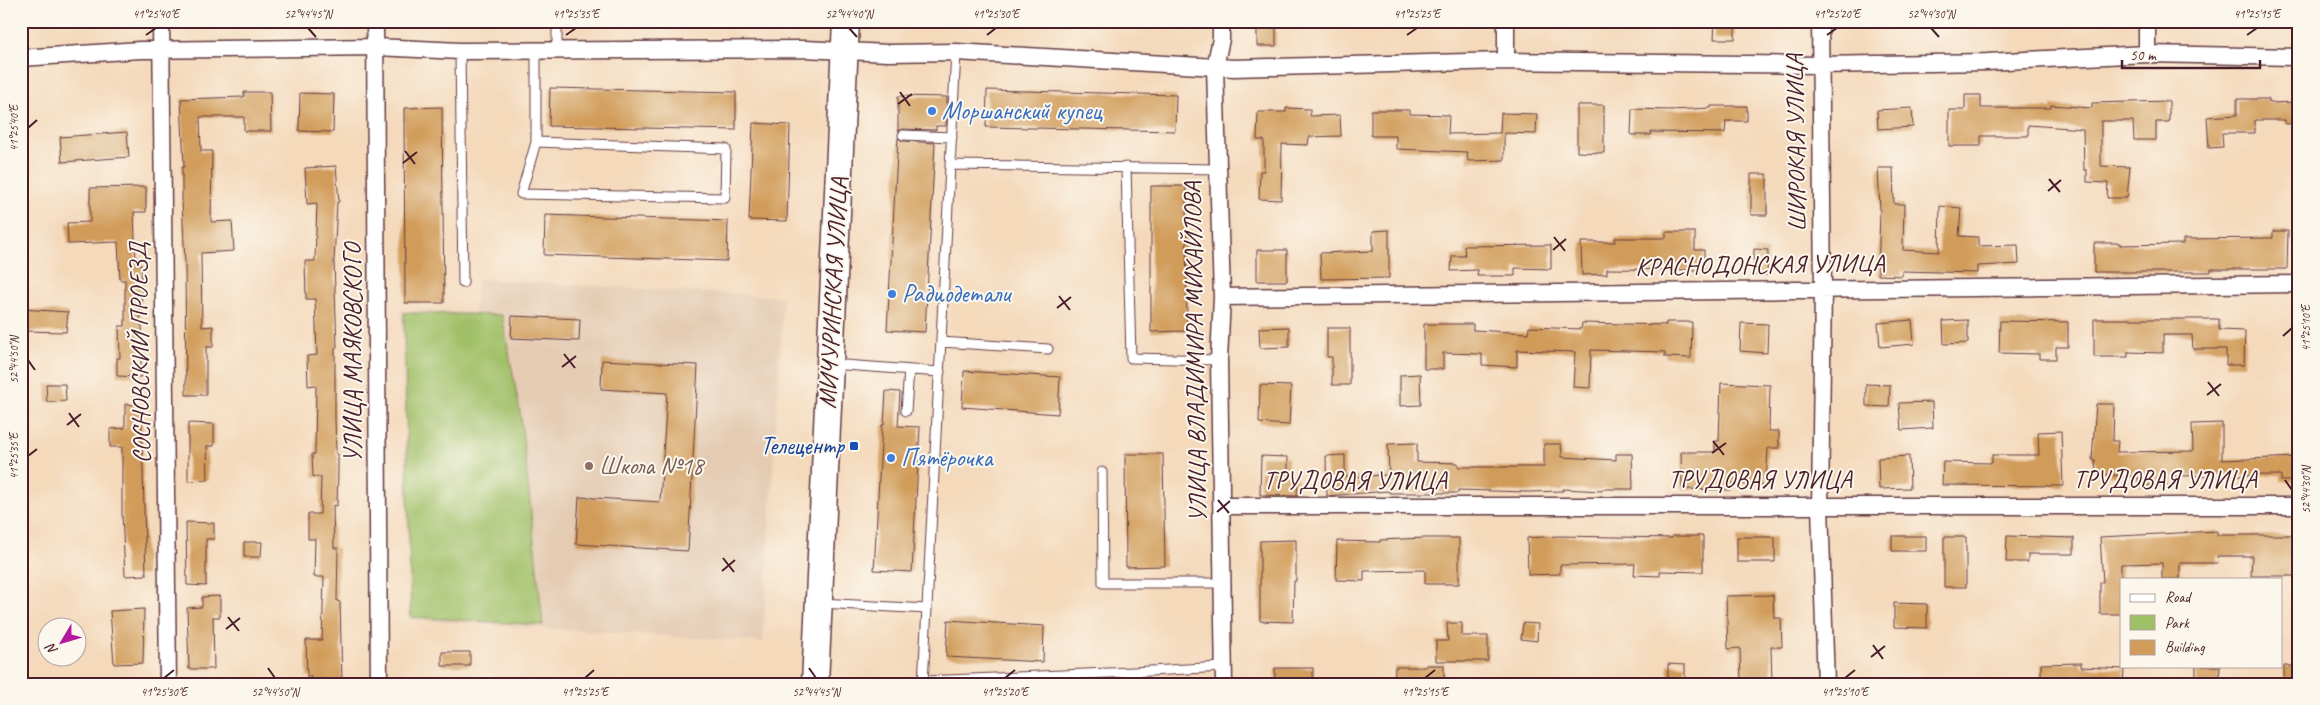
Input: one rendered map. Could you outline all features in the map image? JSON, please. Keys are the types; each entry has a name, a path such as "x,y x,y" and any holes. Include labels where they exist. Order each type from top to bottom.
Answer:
{"main road":[{"name":"МИЧУРИНСКАЯ УЛИЦА","path":"815,684 846,21"}],"street":[{"name":"СОСНОВСКИЙ ПРОЕЗД","path":"161,21 168,684"},
{"name":"УЛИЦА МАЯКОВСКОГО","path":"376,21 379,684"},
{"name":"УЛИЦА ВЛАДИМИРА МИХАЙЛОВА","path":"1221,21 1222,39 1215,67 1222,297 1219,360 1224,684"},
{"path":"1506,21 1506,61"},
{"name":"ШИРОКАЯ УЛИЦА","path":"1820,21 1823,289 1820,507 1826,684"},
{"path":"2146,21 2147,54"},
{"path":"21,58 161,50 376,47 460,51 557,49 956,52 1215,67 1506,61 1820,65 1987,62 2147,54 2299,57"},
{"name":"КРАСНОДОНСКАЯ УЛИЦА","path":"1222,297 2299,284"},
{"name":"ТРУДОВАЯ УЛИЦА","path":"1222,506 1820,507 1859,504 2299,506"}],"lane":[{"path":"557,49 558,21"},
{"path":"536,49 536,142 522,194 725,198 726,149 536,142"},
{"path":"460,51 463,283"},
{"path":"956,52 924,682 1223,667"},
{"path":"902,135 952,137"},
{"path":"950,165 1218,169"},
{"path":"1126,167 1131,358 1219,360"},
{"path":"941,342 1048,349"},
{"path":"829,364 940,372"},
{"path":"906,411 909,370"},
{"path":"1102,472 1103,583 1222,583"},
{"path":"819,603 927,609"},
{"path":"1132,672 1132,684"}],"shaded area":[{"name":"Школа №18","path":"477,279 783,297 763,642 409,620 401,310 474,312"}],"green space":[{"path":"404,313 502,315 521,418 543,625 411,617"}],"building":[{"path":"1257,21 1276,21 1276,46 1257,46"},
{"path":"1715,21 1735,21 1735,39 1714,39"},
{"path":"550,88 736,92 736,130 549,126"},
{"path":"987,90 1176,95 1175,131 986,127"},
{"path":"244,92 270,92 271,131 244,131 244,117 200,117 201,151 212,151 211,222 232,221 234,251 201,253 202,327 213,326 213,347 206,347 206,395 186,395 185,263 182,202 182,167 184,167 181,99 244,97"},
{"path":"300,93 334,94 333,132 299,131"},
{"path":"1965,95 1981,95 1981,108 2051,108 2051,105 2092,108 2092,103 2169,101 2169,122 2156,122 2156,140 2134,140 2133,121 2101,121 2101,166 2130,167 2127,198 2107,198 2108,183 2087,182 2087,170 2084,170 2083,129 2028,125 2028,136 1981,136 1981,146 1949,146 1949,110 1965,110"},
{"path":"898,96 947,97 946,126 936,126 936,130 903,129 898,131"},
{"path":"2237,99 2269,99 2269,103 2299,102 2299,123 2285,124 2285,120 2255,120 2255,133 2222,133 2223,147 2209,148 2207,117 2237,115"},
{"path":"1577,105 1604,105 1604,153 1577,152"},
{"path":"1711,106 1747,106 1747,121 1726,121 1725,133 1651,132 1651,135 1631,135 1632,109 1671,110 1711,108"},
{"path":"442,107 444,303 405,303 404,108"},
{"path":"1286,108 1310,109 1310,116 1340,115 1341,136 1309,137 1308,145 1282,144 1281,200 1259,199 1260,171 1264,171 1264,140 1257,140 1258,112 1286,112"},
{"path":"1912,108 1913,127 1878,129 1877,110"},
{"path":"1371,110 1410,110 1410,114 1449,115 1448,134 1500,133 1501,113 1537,114 1536,134 1504,133 1504,160 1468,161 1467,152 1396,149 1396,136 1371,136"},
{"path":"753,123 790,125 787,221 749,220"},
{"path":"127,132 129,157 62,162 60,137"},
{"path":"898,138 903,141 935,143 925,332 887,330"},
{"path":"336,166 339,202 337,202 334,262 337,348 335,348 335,417 338,472 337,506 333,505 334,548 338,548 337,601 340,602 342,684 310,684 311,676 307,677 306,640 322,640 324,577 314,577 315,539 308,539 308,514 320,514 321,477 313,477 312,454 315,454 316,385 308,386 307,356 317,355 315,299 306,299 305,261 315,261 317,203 307,204 305,168"},
{"path":"1878,168 1893,168 1894,204 1904,204 1903,250 1939,252 1940,206 1961,208 1959,236 1978,237 1978,246 2018,245 2019,264 1977,266 1977,273 1902,271 1902,276 1878,275 1880,211"},
{"path":"1751,174 1767,174 1767,215 1751,215"},
{"path":"1151,186 1186,186 1187,331 1151,332"},
{"path":"146,187 146,212 134,212 136,264 141,264 142,279 140,325 142,325 143,351 141,351 141,377 117,376 117,358 120,358 119,326 125,326 125,280 120,280 118,242 68,244 67,223 90,222 90,188"},
{"path":"545,215 728,221 727,261 544,255"},
{"path":"1389,230 1389,278 1321,279 1320,253 1373,251 1373,231"},
{"path":"2273,231 2288,231 2287,269 2211,269 2211,272 2094,272 2094,243 2120,243 2120,245 2183,244 2183,239 2273,238"},
{"path":"1666,232 1695,232 1695,250 1704,250 1704,270 1607,269 1607,274 1582,275 1581,242 1615,242 1615,238 1666,238"},
{"path":"1551,245 1551,269 1515,268 1515,276 1477,276 1478,270 1451,271 1452,256 1465,256 1464,246"},
{"path":"1754,249 1768,250 1767,275 1753,275"},
{"path":"1257,250 1287,250 1287,281 1257,281"},
{"path":"21,309 68,312 66,332 21,331"},
{"path":"512,316 580,319 579,341 511,338"},
{"path":"2094,319 2219,319 2219,330 2245,331 2244,365 2226,365 2226,349 2193,349 2192,335 2163,335 2163,353 2128,352 2128,357 2094,357"},
{"path":"1912,320 1914,344 1880,347 1878,323"},
{"path":"1968,320 1968,343 1944,344 1943,321"},
{"path":"2000,321 2068,322 2068,347 2056,347 2056,359 2039,359 2039,354 1999,353"},
{"path":"1666,322 1692,322 1691,358 1665,357 1665,352 1591,350 1590,388 1573,387 1575,352 1517,350 1517,367 1482,365 1482,354 1443,353 1443,369 1424,369 1424,324 1473,324 1473,330 1528,333 1529,327 1581,329 1582,323 1666,325"},
{"path":"1741,323 1768,324 1767,353 1740,351"},
{"path":"1289,327 1289,347 1260,348 1259,328"},
{"path":"1327,328 1350,328 1350,385 1332,385 1332,357 1327,357"},
{"path":"602,360 698,365 688,551 576,544 579,497 660,502 667,393 601,389"},
{"path":"964,371 1060,377 1058,414 962,407"},
{"path":"1420,374 1421,405 1400,406 1400,375"},
{"path":"1721,383 1770,385 1769,431 1779,431 1779,448 1768,448 1766,485 1732,483 1732,490 1682,489 1681,452 1715,452 1715,441 1719,441"},
{"path":"46,384 65,384 66,401 47,402"},
{"path":"1866,384 1890,385 1889,407 1866,406"},
{"path":"1260,385 1291,386 1289,425 1259,423"},
{"path":"886,391 900,392 898,426 920,427 912,572 874,570 882,425 884,425"},
{"path":"1932,402 1933,428 1901,430 1899,403"},
{"path":"125,404 141,405 146,575 125,576 122,513 122,447 110,447 110,429 125,428"},
{"path":"2096,404 2114,404 2113,441 2118,441 2117,452 2193,451 2192,424 2222,423 2222,460 2299,457 2299,481 2281,481 2281,475 2174,476 2174,486 2138,486 2138,477 2096,474 2095,460 2092,460"},
{"path":"188,423 214,424 214,446 207,446 208,480 188,481"},
{"path":"2061,431 2063,486 1942,485 1943,462 1992,463 1992,455 2039,455 2038,432"},
{"path":"1417,443 1417,462 1458,463 1458,467 1544,467 1544,444 1561,444 1562,457 1616,460 1616,454 1632,454 1633,489 1602,489 1602,491 1563,489 1563,491 1528,492 1458,490 1458,493 1389,493 1389,491 1327,496 1326,456 1345,455 1345,477 1389,475 1388,444"},
{"path":"1125,454 1163,454 1165,566 1126,567"},
{"path":"1261,456 1288,457 1288,478 1298,478 1297,496 1260,495"},
{"path":"1909,456 1910,488 1879,489 1878,458"},
{"path":"186,522 214,523 214,539 206,539 206,586 187,585"},
{"path":"2217,531 2217,535 2299,535 2299,576 2251,576 2252,556 2217,556 2218,563 2180,563 2180,578 2162,578 2162,563 2121,564 2120,614 2100,614 2100,582 2103,582 2100,537"},
{"path":"1559,536 1672,538 1672,536 1703,536 1703,572 1660,571 1660,576 1634,575 1635,564 1560,565 1560,574 1528,575 1527,538"},
{"path":"1892,536 1926,536 1926,551 1892,551"},
{"path":"2007,536 2074,538 2074,554 2028,554 2028,562 2006,562"},
{"path":"1737,537 1775,537 1775,562 1737,562"},
{"path":"1944,537 1966,537 1966,587 1944,587"},
{"path":"1459,538 1459,584 1425,584 1425,570 1364,571 1364,581 1336,580 1337,541 1380,542 1380,540"},
{"path":"1296,540 1293,622 1260,621 1260,541"},
{"path":"244,542 262,542 261,557 244,557"},
{"path":"1773,595 1774,618 1781,618 1782,647 1771,647 1772,684 1741,684 1740,648 1728,649 1726,596"},
{"path":"220,596 220,617 213,617 214,669 189,669 187,608 202,607 202,597"},
{"path":"1894,603 1927,604 1927,628 1894,627"},
{"path":"144,609 143,663 114,664 110,611"},
{"path":"948,620 1044,626 1043,662 946,657"},
{"path":"1447,623 1462,623 1462,636 1488,636 1488,661 1436,661 1436,641 1448,641"},
{"path":"1523,623 1538,624 1537,641 1521,639"},
{"path":"442,652 470,652 470,666 442,666"},
{"path":"2081,663 2081,667 2124,669 2123,684 2041,684 2041,664"},
{"path":"1668,664 1685,665 1685,684 1668,684"},
{"path":"1426,665 1444,665 1444,684 1394,684 1395,667 1426,667"},
{"path":"2284,666 2299,666 2299,684 2284,684"},
{"path":"1275,668 1313,668 1313,684 1275,684"},
{"path":"2196,668 2220,668 2219,684 2196,684"}],"place":[{"name":"Моршанский купец","path":"932,111"},
{"name":"Радиодетали","path":"892,294"},
{"name":"Телецентр","path":"854,446"},
{"name":"Пятёрочка","path":"891,458"},
{"name":"Школа №18","path":"589,466"}]}
